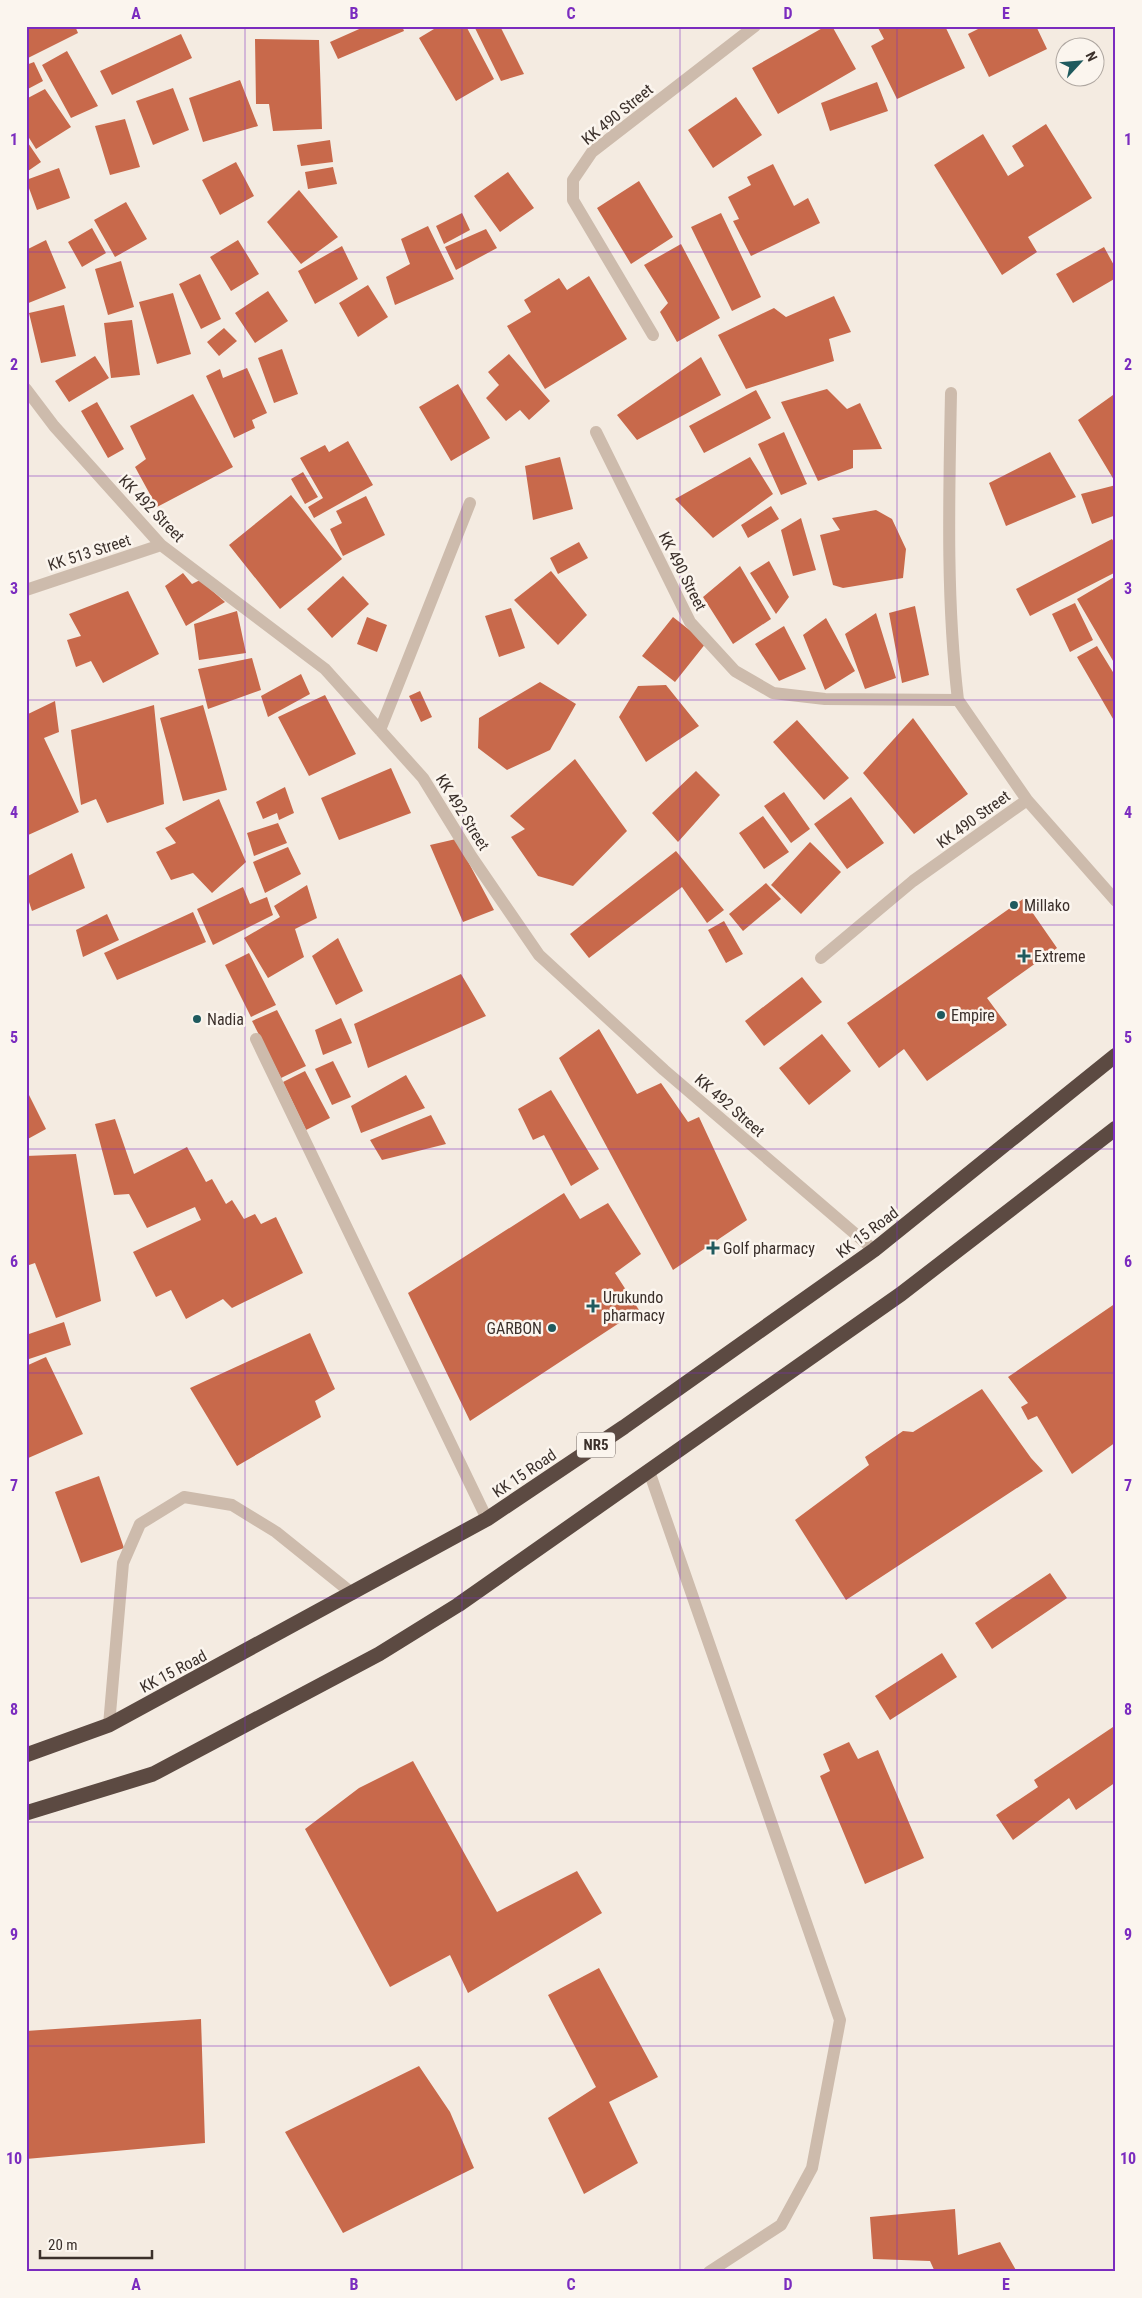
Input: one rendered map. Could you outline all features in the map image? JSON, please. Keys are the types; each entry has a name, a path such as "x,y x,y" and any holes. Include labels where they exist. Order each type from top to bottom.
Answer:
{"highway":[{"name":"KK 15 Road","path":"26,1755 109,1725 353,1594 487,1519 632,1421 874,1250 1116,1055"},
{"path":"26,1813 153,1774 379,1654 473,1595 901,1294 1116,1128"}],"street":[{"name":"KK 490 Street","path":"653,335 573,200 573,180 592,152 755,26"},
{"name":"KK 492 Street","path":"26,389 54,426 161,546 325,669 423,778 471,856 539,955 664,1070 874,1250"},
{"name":"KK 490 Street","path":"951,393 948,567 953,655 958,700 1027,800 1116,901"},
{"name":"KK 490 Street","path":"596,432 690,622 735,670 773,692 825,699 958,700"},
{"path":"380,730 470,503"},
{"name":"KK 513 Street","path":"26,590 161,546"},
{"name":"KK 490 Street","path":"821,958 913,882 1027,800"},
{"path":"256,1039 487,1519"},
{"path":"649,1470 840,2020 812,2168 781,2225 709,2272"},
{"path":"109,1725 123,1563 140,1524 184,1497 232,1505 276,1532 353,1594"}],"building":[{"path":"26,26 75,26 78,33 26,59"},
{"path":"366,26 402,26 404,31 338,59 330,42"},
{"path":"439,26 466,26 494,79 456,101 419,38"},
{"path":"474,26 500,26 524,74 501,81"},
{"path":"826,26 832,26 856,69 778,114 752,68"},
{"path":"877,26 915,28 945,26 965,68 897,99 871,46 884,39"},
{"path":"984,26 1036,26 1047,49 989,77 968,34"},
{"path":"181,34 192,58 112,95 100,71"},
{"path":"255,39 319,40 322,129 273,131 269,104 256,104"},
{"path":"67,51 98,106 71,118 42,65"},
{"path":"34,62 43,81 26,90 26,65"},
{"path":"240,80 258,126 203,142 189,98"},
{"path":"877,82 888,111 830,131 821,103"},
{"path":"173,88 189,130 153,145 136,101"},
{"path":"45,89 71,127 36,149 26,133 26,99"},
{"path":"736,97 762,135 713,168 688,130"},
{"path":"125,119 140,167 110,175 95,126"},
{"path":"1046,124 1092,198 1028,237 1037,252 1002,275 934,165 983,134 1008,176 1024,166 1012,146"},
{"path":"26,140 41,162 28,171 26,169"},
{"path":"330,140 333,162 301,166 297,145"},
{"path":"236,162 254,196 220,215 202,180"},
{"path":"773,164 794,206 808,198 820,223 751,256 733,221 739,219 728,197 751,185 747,177"},
{"path":"333,167 337,184 308,189 305,172"},
{"path":"59,168 70,198 37,210 26,180"},
{"path":"508,172 534,208 500,232 474,196"},
{"path":"639,181 673,237 631,264 597,208"},
{"path":"299,190 338,237 301,264 267,222"},
{"path":"126,202 147,239 115,257 94,220"},
{"path":"462,213 470,230 444,244 436,226"},
{"path":"721,213 761,297 732,311 691,227"},
{"path":"428,226 454,279 395,305 386,277 410,264 401,239"},
{"path":"92,228 106,253 82,267 68,242"},
{"path":"486,229 497,248 456,270 445,247"},
{"path":"46,240 66,288 26,304 26,250"},
{"path":"238,240 259,274 231,291 210,257"},
{"path":"681,244 720,318 677,342 660,312 668,303 644,265"},
{"path":"342,246 358,279 315,304 298,271"},
{"path":"1104,247 1116,269 1116,278 1073,303 1056,274"},
{"path":"121,261 134,307 108,315 95,269"},
{"path":"200,274 221,319 201,329 179,284"},
{"path":"589,276 627,339 545,389 507,326 531,312 524,300 559,278 567,290"},
{"path":"368,285 388,317 358,337 339,303"},
{"path":"268,291 288,321 255,343 235,313"},
{"path":"173,293 191,354 157,364 139,302"},
{"path":"834,296 851,332 829,339 834,361 746,389 718,335 774,308 786,317"},
{"path":"64,305 76,356 41,363 29,313"},
{"path":"132,320 140,375 111,378 104,323"},
{"path":"224,328 237,341 219,356 207,342"},
{"path":"282,349 298,394 274,403 258,358"},
{"path":"509,354 550,401 529,420 520,410 506,421 486,398 499,385 488,372"},
{"path":"95,356 109,378 69,402 55,381"},
{"path":"701,357 721,395 637,440 617,415"},
{"path":"247,368 267,413 252,420 255,428 234,438 206,376 220,369 223,378"},
{"path":"458,384 490,438 451,461 419,407"},
{"path":"827,389 847,409 860,403 882,449 853,450 853,468 818,481 781,402"},
{"path":"756,390 771,418 704,453 689,426"},
{"path":"193,394 233,467 157,507 135,467 146,459 130,426"},
{"path":"1113,395 1116,401 1116,479 1114,480 1078,420"},
{"path":"97,402 124,449 108,458 81,411"},
{"path":"784,432 807,484 781,495 758,444"},
{"path":"348,441 373,485 314,518 308,507 323,498 300,458 325,445 329,452"},
{"path":"1050,452 1076,497 1006,526 989,483"},
{"path":"560,457 573,509 533,520 525,466"},
{"path":"750,457 773,494 713,538 675,499"},
{"path":"303,472 318,497 305,504 291,479"},
{"path":"1116,485 1116,515 1092,524 1081,494"},
{"path":"291,495 342,559 280,609 229,545"},
{"path":"366,496 385,535 343,556 330,529 342,523 336,511"},
{"path":"771,506 779,519 748,538 741,525"},
{"path":"876,510 892,519 906,549 903,578 843,588 833,585 820,535 840,530 832,518"},
{"path":"801,518 816,570 793,576 781,530"},
{"path":"1112,539 1116,545 1116,572 1030,616 1016,589"},
{"path":"579,542 588,558 558,574 550,558"},
{"path":"769,561 789,597 776,614 750,573"},
{"path":"740,566 771,619 733,644 703,597"},
{"path":"551,571 587,615 558,645 514,600"},
{"path":"183,573 192,584 200,580 225,602 186,626 165,586"},
{"path":"343,576 369,604 332,638 307,609"},
{"path":"1116,576 1116,666 1077,599"},
{"path":"128,591 159,654 103,683 91,661 76,667 67,640 81,636 69,614"},
{"path":"1075,603 1093,640 1070,652 1052,614"},
{"path":"915,606 929,675 902,683 889,613"},
{"path":"511,608 525,648 499,657 485,616"},
{"path":"237,611 246,653 199,660 194,624"},
{"path":"876,613 896,678 865,689 845,634"},
{"path":"367,617 387,625 377,652 357,644"},
{"path":"673,617 706,643 675,682 642,656"},
{"path":"826,618 855,671 825,690 803,635"},
{"path":"784,626 806,669 779,681 755,644"},
{"path":"1097,646 1116,677 1116,724 1077,657"},
{"path":"252,658 261,690 208,709 198,669"},
{"path":"301,674 310,694 268,717 261,696"},
{"path":"540,682 576,704 550,750 507,770 478,748 479,718"},
{"path":"666,685 699,726 646,762 619,717 638,686"},
{"path":"420,691 432,717 421,722 409,696"},
{"path":"325,695 356,754 309,776 278,717"},
{"path":"55,701 59,732 44,738 79,812 26,836 26,715"},
{"path":"154,705 164,804 107,823 96,799 81,805 71,730"},
{"path":"203,705 227,790 183,801 160,718"},
{"path":"913,718 968,794 914,834 863,773"},
{"path":"797,720 849,778 824,800 773,742"},
{"path":"575,759 627,831 573,886 538,876 511,837 525,829 510,816"},
{"path":"391,768 411,813 339,840 321,798"},
{"path":"696,771 720,795 678,842 652,813"},
{"path":"285,787 294,813 279,820 277,813 263,819 256,802"},
{"path":"784,792 810,829 791,843 764,806"},
{"path":"851,797 884,843 847,869 814,824"},
{"path":"219,799 246,862 212,893 193,873 171,880 156,852 176,843 165,828"},
{"path":"763,816 789,852 764,869 739,833"},
{"path":"278,823 287,843 254,856 247,833"},
{"path":"456,839 494,910 463,922 430,845"},
{"path":"810,842 841,872 801,914 771,885"},
{"path":"288,847 301,874 265,893 253,862"},
{"path":"676,851 724,910 707,923 682,887 589,958 570,934"},
{"path":"72,853 85,888 32,911 26,893 26,877"},
{"path":"766,883 781,899 743,931 729,914"},
{"path":"307,885 317,918 295,929 304,957 268,978 244,938 280,917 274,906"},
{"path":"243,887 250,904 267,897 273,915 213,945 197,909"},
{"path":"1023,899 1057,948 987,998 1007,1025 927,1081 904,1049 879,1068 847,1023"},
{"path":"193,912 206,942 117,980 104,953"},
{"path":"107,914 119,940 83,957 76,930"},
{"path":"724,921 743,954 726,963 708,930"},
{"path":"338,938 363,991 336,1005 312,956"},
{"path":"249,953 276,1005 251,1017 225,965"},
{"path":"461,974 486,1016 368,1068 354,1024"},
{"path":"802,977 822,1002 764,1046 745,1021"},
{"path":"277,1010 306,1066 281,1078 252,1021"},
{"path":"341,1018 352,1043 323,1055 315,1030"},
{"path":"599,1029 637,1094 661,1083 688,1122 699,1117 747,1220 673,1270 559,1058"},
{"path":"822,1034 851,1071 809,1105 779,1068"},
{"path":"333,1061 351,1097 332,1105 315,1069"},
{"path":"305,1071 330,1118 306,1130 283,1082"},
{"path":"406,1075 425,1108 361,1133 351,1106"},
{"path":"26,1089 46,1129 26,1140"},
{"path":"551,1090 599,1169 571,1186 544,1135 533,1140 518,1109"},
{"path":"431,1115 446,1144 382,1160 370,1140"},
{"path":"115,1119 134,1174 187,1147 206,1182 212,1179 226,1204 232,1200 244,1219 255,1214 261,1224 276,1217 303,1273 232,1308 223,1299 186,1319 171,1290 156,1297 133,1252 201,1220 195,1207 147,1228 129,1194 114,1195 95,1124"},
{"path":"76,1154 101,1301 56,1318 35,1263 26,1266 26,1156"},
{"path":"564,1193 580,1219 608,1203 641,1254 615,1273 639,1310 470,1421 408,1293"},
{"path":"1116,1303 1116,1442 1072,1474 1037,1416 1028,1420 1021,1407 1028,1403 1008,1377"},
{"path":"64,1322 71,1345 26,1360 26,1335"},
{"path":"310,1333 335,1389 315,1401 321,1417 237,1466 190,1388"},
{"path":"46,1357 83,1434 26,1459 26,1366"},
{"path":"982,1389 1031,1458 1043,1471 846,1600 795,1520 869,1465 865,1457 903,1431 913,1432"},
{"path":"99,1476 124,1548 81,1563 55,1492"},
{"path":"1050,1573 1067,1598 992,1649 975,1623"},
{"path":"942,1653 957,1677 890,1720 875,1696"},
{"path":"1116,1725 1116,1782 1076,1810 1069,1798 1013,1840 996,1815 1038,1787 1034,1780"},
{"path":"849,1742 858,1759 878,1750 924,1858 865,1884 820,1776 830,1771 823,1754"},
{"path":"413,1761 497,1912 577,1871 602,1913 468,1993 450,1955 390,1987 305,1829 359,1788"},
{"path":"599,1968 658,2077 609,2102 638,2163 584,2194 548,2118 596,2087 548,1995"},
{"path":"201,2019 205,2143 26,2159 26,2031"},
{"path":"419,2066 450,2112 474,2168 343,2233 285,2132"},
{"path":"955,2209 958,2255 1000,2242 1017,2272 935,2272 930,2261 873,2259 870,2217"}],"place":[{"name":"Millako","path":"1014,905"},
{"name":"Extreme","path":"1024,956"},
{"name":"Empire","path":"941,1015"},
{"name":"Nadia","path":"197,1019"},
{"name":"Golf pharmacy","path":"713,1248"},
{"name":"Urukundo pharmacy","path":"593,1306"},
{"name":"GARBON","path":"552,1328"}]}
